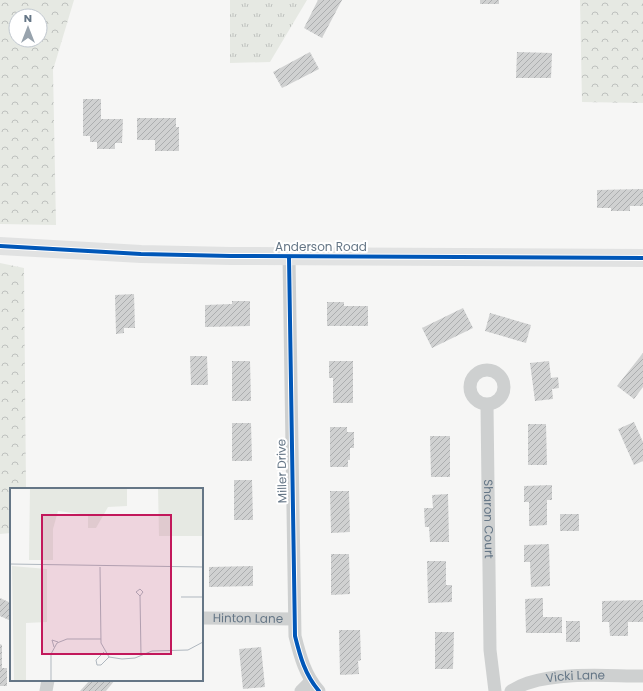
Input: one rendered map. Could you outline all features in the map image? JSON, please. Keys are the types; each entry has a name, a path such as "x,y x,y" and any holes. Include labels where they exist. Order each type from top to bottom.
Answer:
{"street":[{"name":"Anderson Road","path":"0,246 141,254 289,257 643,258"},
{"name":"Miller Drive","path":"289,257 295,636 304,668 315,686"},
{"path":"482,370 490,370 497,373 502,378 504,385 504,393 500,399 494,404 487,405 480,404 475,401 469,390 469,383 472,378 482,370"},
{"name":"Sharon Court","path":"487,405 490,650 495,691"},
{"name":"Hinton Lane","path":"203,618 294,619"},
{"name":"Vicki Lane","path":"511,691 527,683 565,676 643,676"},
{"path":"46,691 48,681"},
{"path":"301,691 315,686"}],"green space":[{"path":"0,0 74,0 53,70 56,225 0,224"},
{"path":"230,0 307,0 270,62 230,63"},
{"path":"580,0 643,0 643,103 582,102"},
{"path":"0,263 24,268 26,488 10,488 10,533 0,534"}],"building":[{"path":"318,0 342,0 322,38 304,28"},
{"path":"480,0 499,0 499,4 480,4"},
{"path":"310,52 319,69 282,88 273,72"},
{"path":"517,52 552,53 551,78 516,78"},
{"path":"83,99 101,99 101,119 123,119 122,143 115,143 115,149 97,149 97,142 90,142 90,136 83,136"},
{"path":"137,118 176,118 176,127 179,127 179,151 155,151 155,140 137,140"},
{"path":"643,189 643,206 630,206 630,211 611,211 611,208 597,208 597,190"},
{"path":"134,294 135,328 124,328 124,333 116,334 115,295"},
{"path":"232,301 250,301 250,326 205,327 205,305 232,304"},
{"path":"327,302 344,302 344,306 368,306 368,326 327,326"},
{"path":"463,308 473,328 432,348 422,328"},
{"path":"490,313 531,325 526,343 485,331"},
{"path":"643,353 643,387 634,399 617,386"},
{"path":"190,356 207,356 208,385 191,385"},
{"path":"232,361 250,361 251,401 232,401"},
{"path":"329,361 353,361 353,403 333,403 333,378 329,378"},
{"path":"549,361 551,378 558,377 559,388 552,389 553,399 535,401 530,363"},
{"path":"634,422 643,442 643,461 634,465 618,429"},
{"path":"232,423 251,423 252,461 232,461"},
{"path":"528,424 546,424 547,465 528,465"},
{"path":"330,427 347,427 347,432 354,432 354,448 350,448 350,460 348,460 348,467 330,467"},
{"path":"430,436 450,436 450,477 431,477"},
{"path":"234,480 252,480 253,520 234,520"},
{"path":"552,485 552,500 547,500 547,525 529,526 529,502 524,502 524,486"},
{"path":"330,491 349,491 350,532 331,533"},
{"path":"448,494 449,542 430,542 429,527 425,527 424,508 433,508 432,495"},
{"path":"560,514 579,514 579,531 560,531"},
{"path":"549,544 550,586 531,587 530,562 524,562 524,545"},
{"path":"331,554 349,554 350,594 331,595"},
{"path":"427,561 446,561 446,585 452,585 452,602 428,603"},
{"path":"253,566 253,586 209,587 209,567"},
{"path":"0,598 10,603 10,621 0,616"},
{"path":"543,598 543,617 562,617 562,633 526,633 525,599"},
{"path":"643,600 643,622 628,622 628,636 610,636 609,622 602,622 602,601"},
{"path":"566,621 580,621 580,642 566,642"},
{"path":"339,630 360,630 361,660 358,661 359,674 340,675"},
{"path":"435,632 454,632 453,669 435,669"},
{"path":"0,644 2,645 2,668 7,668 7,686 0,686"},
{"path":"261,647 265,687 243,689 239,649"},
{"path":"89,681 114,681 106,691 80,691"}],"cycle path":[{"path":"0,246 141,254 231,256 643,258"},
{"path":"289,257 295,636 301,658 307,672 319,691"}]}
